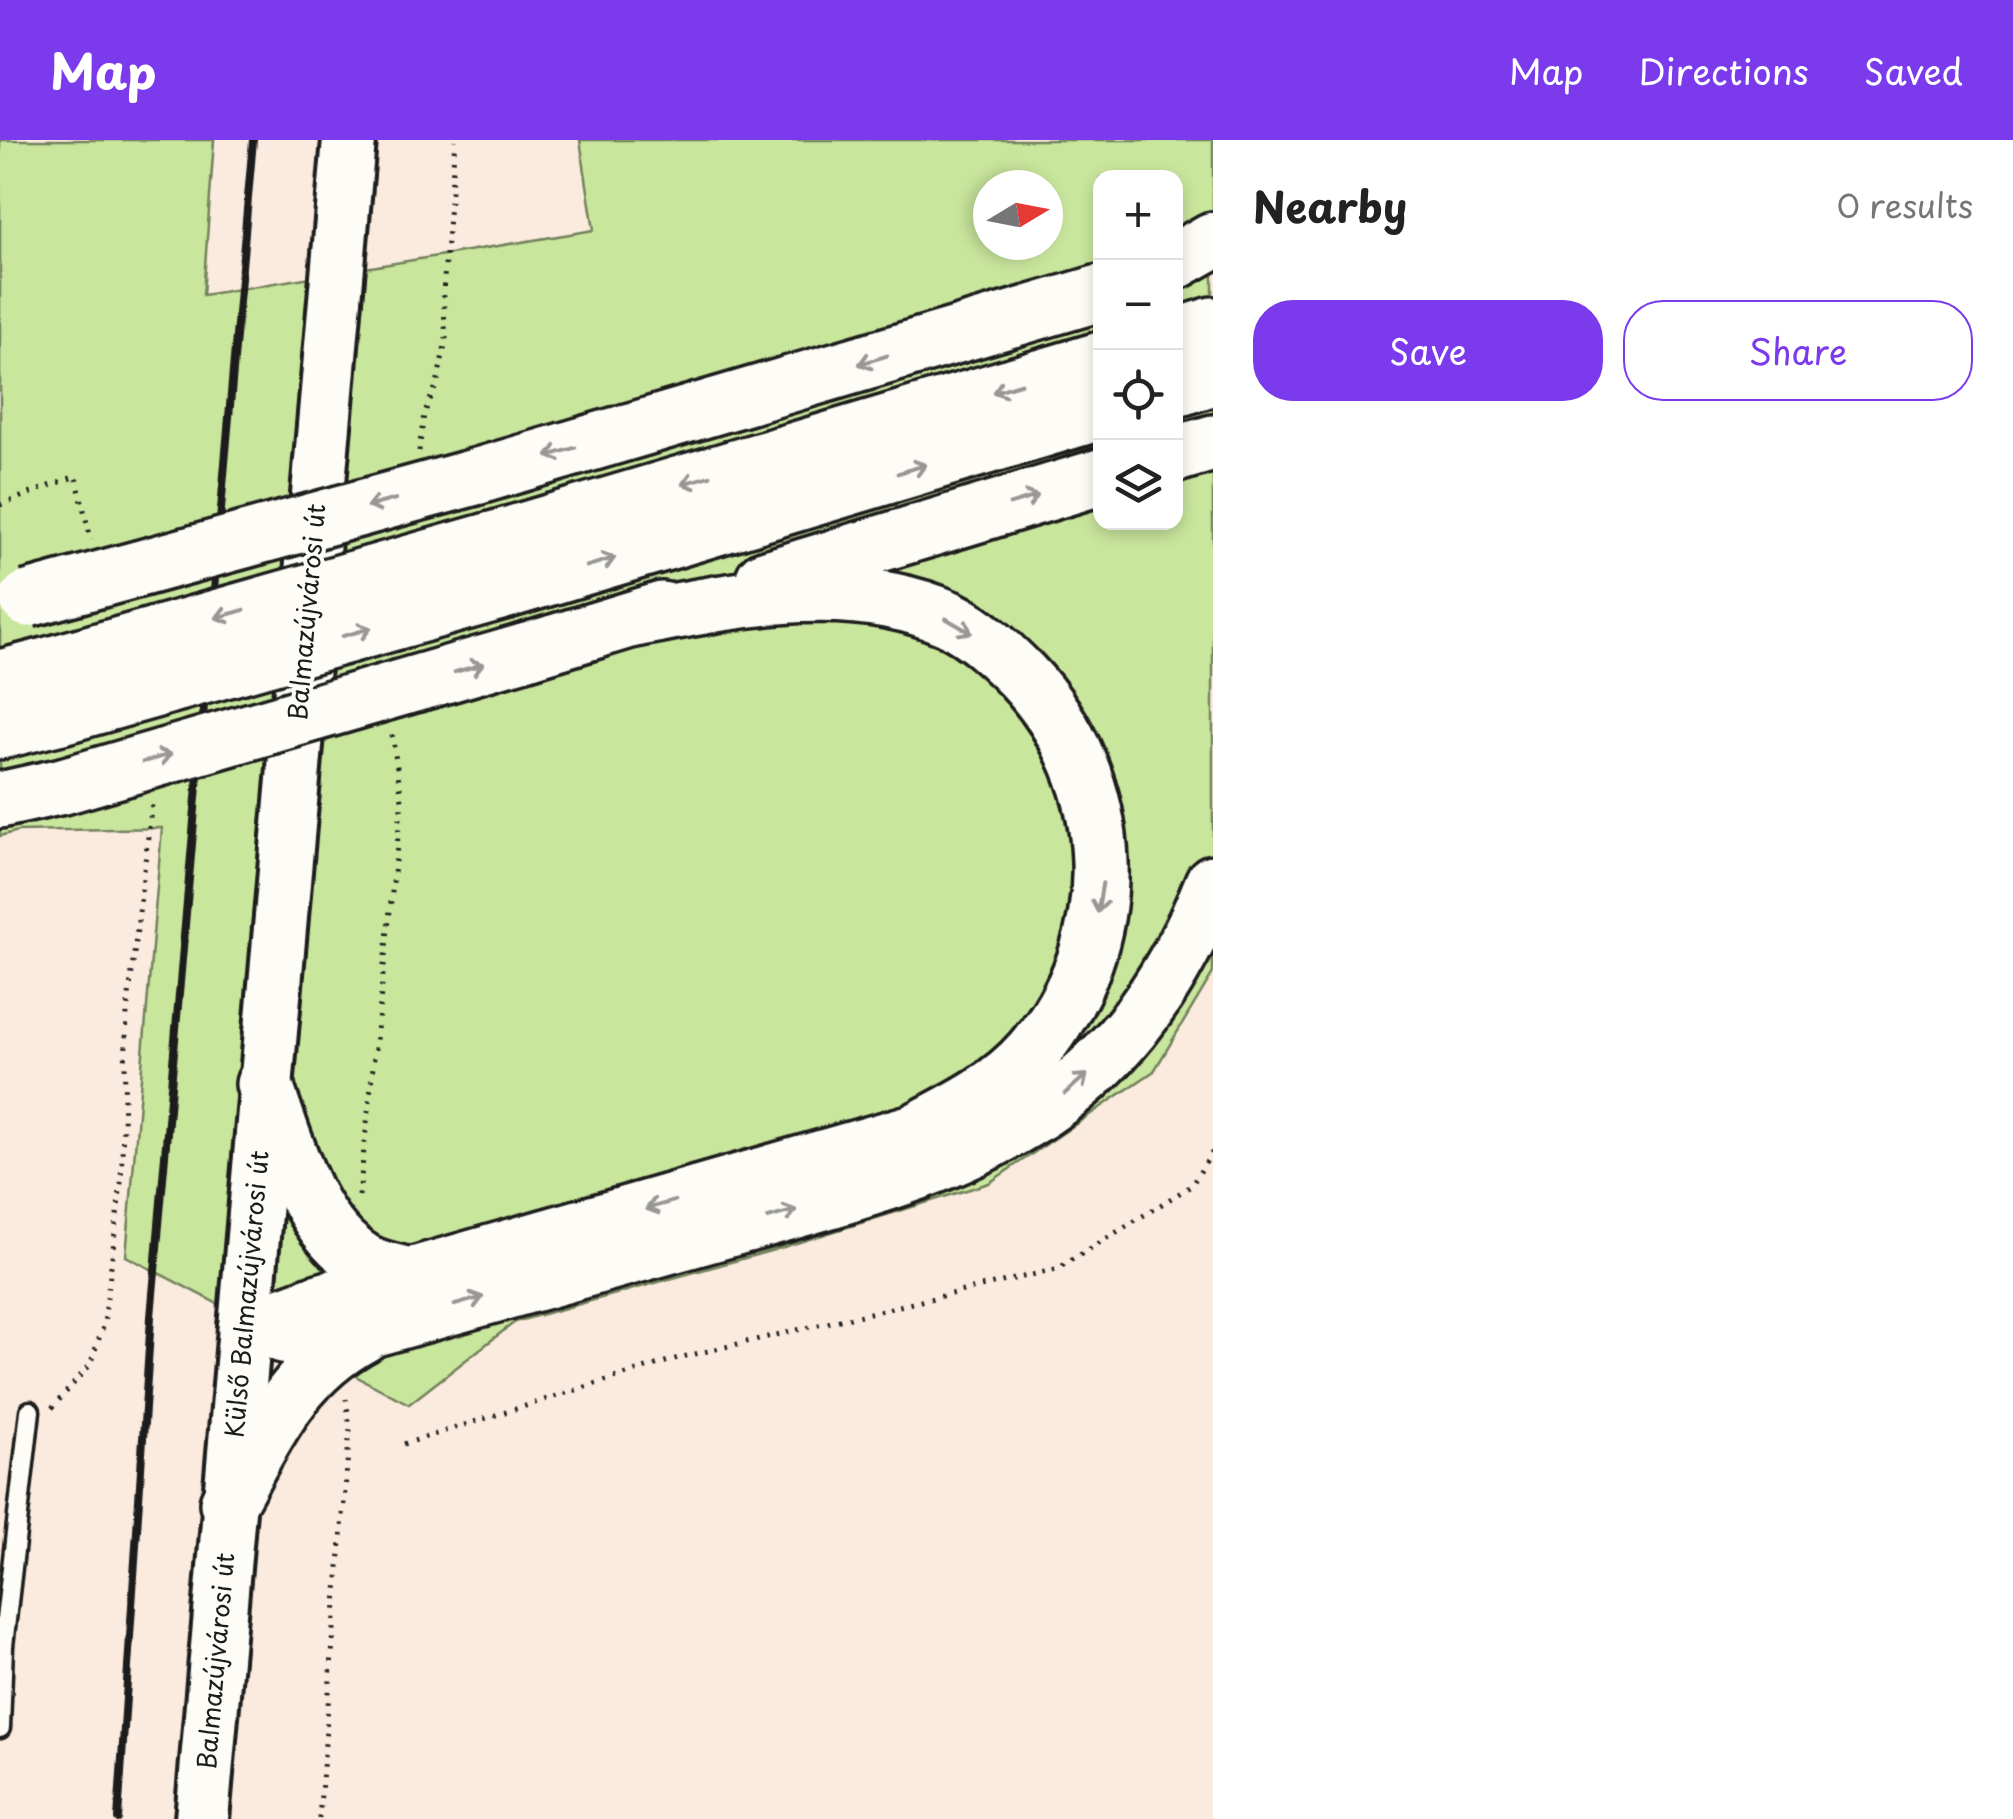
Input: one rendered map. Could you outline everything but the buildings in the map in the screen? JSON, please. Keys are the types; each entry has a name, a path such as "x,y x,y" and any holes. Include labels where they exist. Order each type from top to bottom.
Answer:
{"highway":[{"path":"1183,256 1213,240"},
{"path":"1183,269 1213,260"},
{"path":"14,602 475,478 1093,292"},
{"path":"1183,335 1213,325"},
{"path":"500,565 1093,362"},
{"path":"1183,387 1213,377"},
{"path":"0,731 36,686 1093,414"},
{"path":"1183,452 1213,443"},
{"path":"0,800 64,786 524,652 1093,479"},
{"path":"246,1329 409,1276 914,1132 999,1084 1031,1053 1057,1018 1095,926 1102,881 1093,794 1060,723 995,648 951,620 866,597 804,594 742,599 630,620"},
{"path":"246,1329 303,1338 353,1340 893,1183 997,1140 1065,1094 1138,1019 1192,934 1213,883"},
{"path":"264,1084 309,1201 332,1235 366,1263 409,1276"},
{"path":"228,1503 287,1400 353,1340"}],"main road":[{"name":"Balmazújvárosi út","path":"264,1084 349,140"},
{"name":"Külső Balmazújvárosi út","path":"228,1503 246,1329 264,1084"},
{"name":"Balmazújvárosi út","path":"202,1819 228,1503"}],"lane":[{"path":"0,1728 2,1646 30,1411"}],"path":[{"path":"417,470 424,414 438,384 446,340 443,292 455,140"},
{"path":"332,1235 354,1208 360,1191 402,800 390,727"},
{"path":"30,1411 54,1408 90,1365 104,1324 120,1182 127,1013 153,795"},
{"path":"404,1444 678,1358 1057,1269 1191,1186 1213,1150"},
{"path":"319,1819 350,1427 353,1340"}],"green space":[{"path":"0,140 214,140 203,295 594,230 580,140 1213,140 1213,973 1154,1071 989,1183 774,1250 515,1322 409,1404 126,1256 162,828 18,831 0,836"}],"railway":[{"path":"118,1819 151,1317 253,140"}]}
